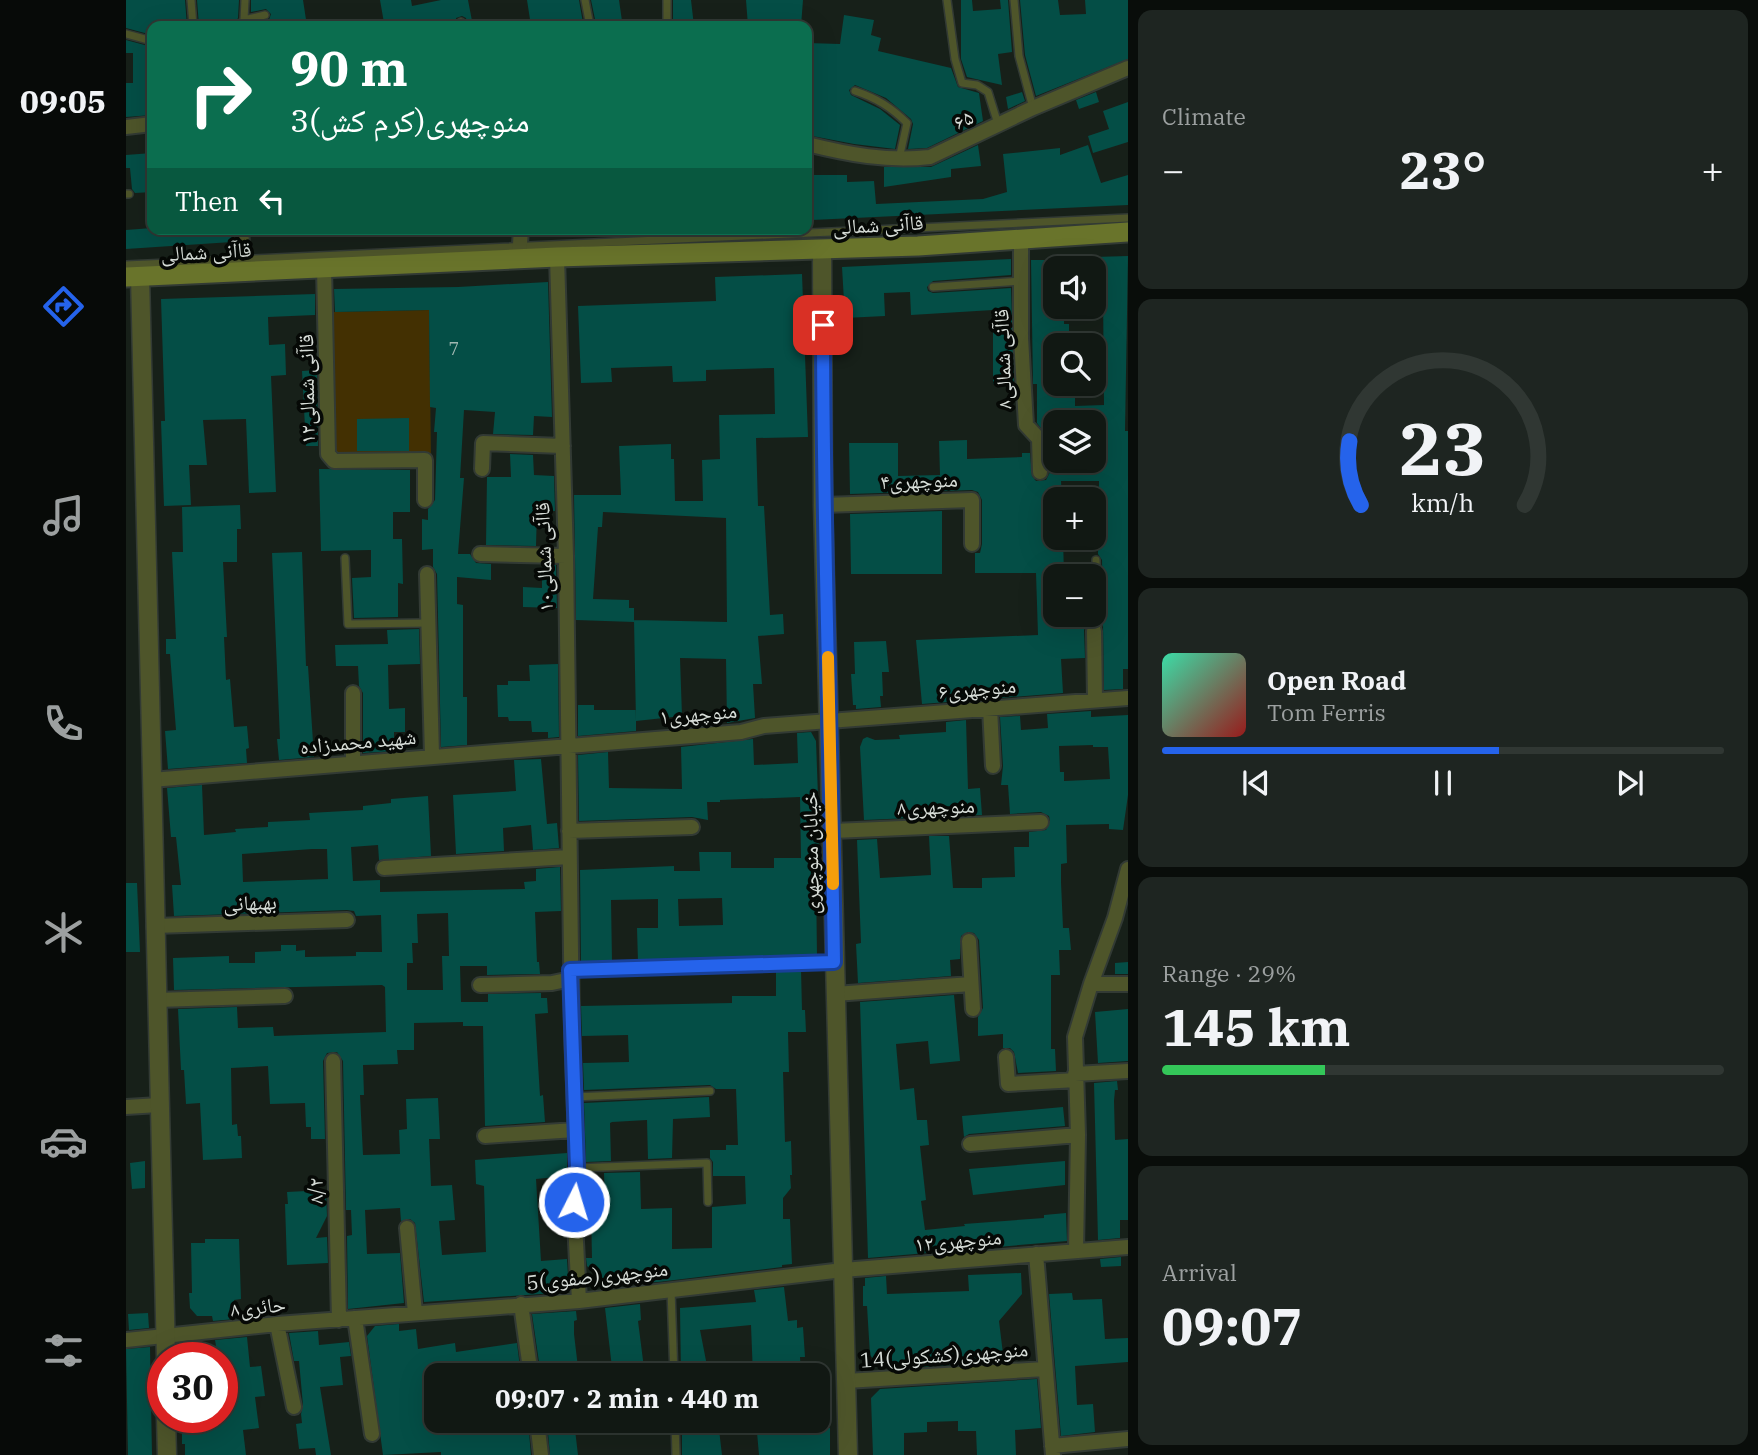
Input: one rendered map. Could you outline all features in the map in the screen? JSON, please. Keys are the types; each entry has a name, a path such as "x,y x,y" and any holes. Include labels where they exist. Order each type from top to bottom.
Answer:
{"main road":[{"name":"قاآنی شمالی","path":"131,273 244,265 324,267 519,252 557,257 822,250 1128,232"}],"street":[{"name":"۶۵","path":"812,145 859,155 900,159 930,158 1033,108 1128,68"},
{"path":"126,127 147,125"},
{"path":"242,235 244,265"},
{"path":"519,252 520,235"},
{"name":"قاآنی شمالی۸","path":"1021,239 1021,338 1026,425 1039,439 1040,472"},
{"name":"خیابان منوچهری","path":"822,250 823,505 848,1455"},
{"name":"قاآنی شمالی۱۰","path":"557,257 562,498 566,556 570,974 577,1168 574,1202 579,1301"},
{"name":"قاآنی شمالی۱۲","path":"324,267 328,454 334,461 425,460 425,500"},
{"path":"131,273 151,780 166,1342"},
{"path":"482,470 483,443 563,446"},
{"name":"منوچهری۴","path":"823,505 972,500 972,544"},
{"path":"480,554 566,556"},
{"path":"428,574 432,755"},
{"path":"1094,631 1095,699"},
{"path":"353,693 353,763"},
{"name":"منوچهری۶","path":"830,722 1128,698"},
{"path":"990,708 993,766"},
{"name":"منوچهری۱","path":"568,746 830,722"},
{"name":"شهید محمدزاده","path":"151,780 568,746"},
{"name":"منوچهری۸","path":"833,831 1041,822"},
{"path":"569,831 692,827"},
{"path":"384,868 569,857"},
{"path":"1076,1251 1078,1135 1075,1037 1091,984 1122,918 1128,869"},
{"name":"بهبهانی","path":"155,926 347,920"},
{"path":"969,941 973,1009"},
{"path":"480,985 552,983 570,974"},
{"path":"835,994 971,984"},
{"path":"1091,984 1128,984"},
{"path":"156,1000 285,996"},
{"path":"1006,1057 1008,1084 1128,1071"},
{"name":"۸/۲","path":"333,1061 339,1320"},
{"path":"126,1107 159,1105"},
{"path":"485,1136 575,1130"},
{"path":"970,1144 1078,1135"},
{"path":"407,1228 415,1313"},
{"name":"منوچهری۱۲","path":"843,1270 1128,1247"},
{"path":"1036,1254 1052,1450 1128,1439"},
{"name":"5منوچهری(صفوی)","path":"355,1318 579,1301 843,1270"},
{"path":"521,1304 529,1363"},
{"path":"355,1318 372,1434"},
{"name":"حائری۸","path":"126,1340 355,1318"},
{"path":"277,1324 294,1407"},
{"name":"14منوچهری(کشکولی)","path":"846,1381 1045,1369"},
{"path":"166,1433 167,1455"},
{"path":"538,1433 541,1455"}],"lane":[{"path":"191,0 193,21"},
{"path":"241,21 245,0"},
{"path":"585,0 589,21"},
{"path":"667,0 667,21"},
{"path":"947,0 955,59 962,83 977,85 988,92 998,126"},
{"path":"1014,0 1019,56 1033,108"},
{"path":"247,21 265,15"},
{"path":"126,34 147,40"},
{"path":"855,91 872,96 892,108 907,123 900,159"},
{"path":"244,265 1128,218"},
{"path":"933,287 1021,281"},
{"path":"345,558 348,624 428,623"},
{"path":"1094,631 1098,624 1096,560"},
{"path":"570,974 834,962"},
{"path":"574,1097 710,1091"},
{"path":"577,1168 707,1163 708,1202"},
{"path":"671,1289 674,1363"},
{"path":"676,1433 677,1455"}],"shaded area":[{"path":"429,310 431,456 340,456 335,451 333,312"}],"building":[{"path":"126,0 185,0 187,21 147,21 147,34 126,28"},
{"path":"197,0 239,0 236,21 199,21"},
{"path":"251,0 303,0 306,21 265,21 269,20 271,14 266,9 251,12"},
{"path":"380,0 411,0 412,6 441,0 468,0 472,21 467,21 462,16 456,18 456,21 384,21"},
{"path":"527,0 579,0 583,21 530,21"},
{"path":"591,0 619,0 622,21 595,21"},
{"path":"673,0 691,0 693,21 673,21"},
{"path":"746,0 803,0 801,21 748,21"},
{"path":"961,0 972,0 973,11 1001,9 1000,0 1008,0 1012,52 998,54 1002,85 967,77 961,59"},
{"path":"1020,0 1058,0 1060,15 1086,14 1085,0 1128,0 1128,59 1036,96 1025,55"},
{"path":"844,15 874,20 871,35 881,38 878,51 951,68 958,87 979,93 983,121 927,148 908,149 913,124 911,119 886,98 855,85 849,90 851,95 880,109 900,125 895,149 812,136 812,43 840,44"},
{"path":"126,40 147,46 147,115 126,117 126,83 133,83 133,53 126,53"},
{"path":"1022,92 1025,101 1008,109 1006,97"},
{"path":"1096,92 1099,102 1079,109 1076,100"},
{"path":"1128,102 1128,142 1093,153 1088,136 1109,129 1103,111"},
{"path":"978,145 981,166 951,169 951,177 884,187 884,167 931,167"},
{"path":"1088,145 1101,183 1128,175 1128,205 812,220 812,175 847,175 847,182 874,181 876,204 983,199 1007,192 1003,154 1060,148 1060,155"},
{"path":"147,153 147,192 135,193 132,189 130,168 126,168 126,155"},
{"path":"147,228 147,235 231,235 232,242 126,249 126,230"},
{"path":"1128,256 1125,431 1128,431 1128,669 1123,669 1123,689 1104,690 1106,564 1102,564 1098,554 1098,550 1106,550 1106,487 1099,487 1099,481 1061,481 1061,487 1043,487 1043,550 1063,550 1064,564 1043,564 1043,627 1086,627 1085,658 1061,659 1063,693 922,704 916,640 1038,635 1036,573 975,573 975,553 980,553 982,544 982,500 978,492 850,494 849,443 898,443 898,476 940,475 939,441 967,440 967,459 1022,457 1022,453 1030,453 1032,476 1036,481 1046,480 1050,473 1106,473 1106,410 1043,410 1043,431 1037,423 1037,384 1033,384 1031,260 1043,260 1043,319 1064,319 1064,324 1069,324 1069,333 1043,333 1043,396 1075,396 1075,406 1104,405 1106,333 1103,333 1103,319 1106,319 1106,257"},
{"path":"1011,259 1011,275 933,281 927,287 928,291 933,293 1011,288 1014,384 993,384 993,310 911,315 910,292 884,293 885,316 845,318 842,267"},
{"path":"802,274 808,437 756,438 758,506 764,506 770,615 783,614 784,634 758,636 762,684 753,684 755,718 727,723 726,659 680,658 682,716 636,721 634,620 576,620 574,495 621,495 619,446 671,444 675,501 703,501 702,460 720,459 719,415 775,414 774,368 706,370 706,381 673,382 672,366 611,368 612,382 581,383 578,306 716,301 715,277","holes":["603,512 726,518 727,622 634,620 634,608 629,608 629,600 593,599 598,527 602,527"]},
{"path":"548,282 552,417 534,416 533,435 493,434 495,412 464,410 460,478 464,478 458,554 470,554 476,563 491,564 491,580 457,577 457,604 463,605 463,697 467,697 467,745 441,747 437,574 433,567 433,549 422,550 422,519 428,520 428,509 435,500 437,432 434,432 436,408 430,407 429,310 335,312 334,289"},
{"path":"315,294 315,315 268,317 269,345 285,344 286,375 271,376 276,492 249,493 246,419 203,420 207,465 189,465 191,505 164,506 161,421 165,421 161,299"},
{"path":"317,370 318,446 306,446 302,371"},
{"path":"409,418 409,451 357,451 357,419"},
{"path":"510,454 533,455 534,475 554,476 555,511 537,510 536,546 486,545 487,477 511,477"},
{"path":"319,469 410,470 410,512 393,512 393,539 402,539 403,584 398,583 398,617 354,618 352,578 371,577 371,550 321,551"},
{"path":"240,505 241,529 237,529 237,562 223,562 227,637 224,637 226,680 230,679 234,727 247,726 247,763 168,769 165,731 176,730 170,654 166,654 166,639 176,639 172,552 183,552 182,507"},
{"path":"942,511 942,574 851,574 850,514"},
{"path":"302,552 306,666 314,757 279,760 272,553"},
{"path":"542,565 556,565 557,608 523,607 523,587 542,588"},
{"path":"419,629 420,664 388,665 389,709 405,708 405,732 394,732 394,751 363,753 363,693 359,686 358,666 336,666 335,645 388,644 387,630"},
{"path":"886,641 889,672 882,672 881,707 856,709 856,705 853,705 851,674 855,674 854,642"},
{"path":"558,664 559,737 548,738 548,732 532,732 531,721 509,721 508,717 498,717 497,685 508,685 508,681 530,681 529,665"},
{"path":"578,705 594,705 594,710 636,710 636,731 578,736"},
{"path":"1091,711 1091,717 1128,715 1128,795 1123,830 1109,829 1109,824 1066,825 1067,863 1061,864 1061,882 1063,928 1069,928 1071,950 1059,950 1060,975 1051,975 1051,1049 1055,1049 1056,1071 1018,1073 1014,1052 1010,1048 1003,1048 1003,1034 978,1036 978,1017 983,1008 979,940 974,933 968,932 961,936 960,959 950,960 951,976 858,983 856,944 861,943 857,840 877,839 880,878 931,875 929,836 949,836 953,888 982,888 982,878 1015,877 1014,847 1029,847 1029,832 1046,830 1050,821 1049,816 1041,812 1010,814 1008,785 1001,785 1003,766 1000,717 1020,716 1021,730 1048,728 1047,714","holes":["1059,746 1108,747 1110,779 1064,781 1064,772 1060,772"]},
{"path":"966,720 968,789 980,788 982,815 864,820 860,747 863,739 900,739 899,735 946,732 946,722"},
{"path":"811,732 816,741 819,878 816,878 817,956 638,962 637,928 658,928 658,899 611,900 612,962 581,963 580,870 674,866 674,871 700,871 699,852 731,852 731,868 774,868 774,858 801,858 800,797 707,802 708,820 692,817 579,821 578,755 608,752 609,788 682,789 681,747 753,739 754,765 798,763 797,733","holes":["722,898 723,925 679,926 678,899"]},
{"path":"541,759 547,824 557,823 559,848 533,850 531,825 503,828 504,851 456,854 453,795 516,791 514,760"},
{"path":"202,785 204,835 236,832 235,829 268,827 268,822 310,820 309,813 363,810 363,806 391,803 391,799 428,796 431,856 379,860 378,845 351,847 353,881 380,880 380,892 525,889 524,882 536,881 536,869 560,867 561,911 535,912 540,974 487,975 487,966 460,966 461,1002 488,1002 488,994 541,993 541,998 547,998 548,1013 535,1014 540,1096 543,1095 545,1122 485,1126 483,1026 463,1026 463,1022 414,1023 414,1050 397,1050 398,1064 363,1065 364,1095 360,1095 363,1155 400,1154 399,1130 407,1129 406,1099 438,1098 440,1139 429,1139 431,1186 452,1185 455,1220 439,1221 442,1255 486,1252 484,1186 476,1184 475,1160 567,1153 567,1176 536,1179 541,1261 567,1259 569,1292 424,1302 415,1223 410,1219 401,1221 400,1208 365,1210 367,1254 400,1253 404,1303 348,1309 347,1236 352,1235 351,1210 346,1210 343,1061 337,1052 327,1053 323,1061 325,1139 311,1139 311,1127 306,1127 305,1103 270,1104 268,1066 231,1068 232,1125 237,1124 238,1136 241,1136 242,1158 203,1160 200,1103 186,1104 184,1070 181,1070 178,1009 237,1007 238,1028 273,1027 274,1036 386,1032 385,987 174,990 173,958 229,956 229,963 255,963 255,952 281,951 281,945 296,945 296,951 305,950 305,957 356,956 356,952 382,952 381,915 356,916 354,911 347,910 174,916 172,885 181,885 176,837 171,837 167,788","holes":["327,849 328,879 243,882 242,854","448,913 449,956 442,956 443,990 407,990 407,963 413,963 412,943 418,943 417,914"]},
{"path":"126,883 137,883 140,952 126,952"},
{"path":"1128,962 1128,974 1115,974 1115,963"},
{"path":"801,969 802,1010 805,1010 806,1032 788,1032 789,1072 783,1072 785,1142 791,1141 792,1175 791,1188 783,1198 783,1219 790,1219 792,1264 658,1282 638,1283 638,1276 601,1278 587,1266 586,1258 592,1258 591,1211 605,1210 604,1173 640,1172 641,1209 672,1208 672,1249 712,1248 712,1207 746,1204 745,1176 713,1176 713,1162 710,1158 710,1150 726,1150 726,1145 738,1145 736,1089 716,1089 710,1085 584,1090 583,1063 629,1062 628,1035 582,1036 581,1006 732,1003 732,996 776,996 776,970"},
{"path":"954,995 960,1061 930,1064 928,1041 896,1044 900,1090 914,1088 917,1120 927,1120 929,1145 920,1146 926,1200 921,1201 925,1230 1044,1218 1044,1215 1066,1213 1067,1241 868,1258 860,1002"},
{"path":"1128,1009 1128,1061 1098,1063 1095,1012"},
{"path":"1117,1081 1118,1090 1115,1090 1114,1101 1115,1140 1128,1139 1128,1220 1120,1220 1120,1238 1098,1240 1094,1083"},
{"path":"709,1097 710,1117 673,1119 672,1158 648,1159 647,1120 610,1123 611,1161 586,1162 584,1103"},
{"path":"1063,1107 1065,1126 969,1134 964,1137 962,1116"},
{"path":"145,1161 145,1188 132,1189 130,1163"},
{"path":"1065,1161 1065,1185 973,1195 969,1169"},
{"path":"326,1190 327,1216 316,1238 327,1237 328,1263 287,1265 287,1192"},
{"path":"205,1239 239,1239 241,1299 234,1300 235,1319 213,1321 212,1316 197,1316 190,1308 191,1243 205,1243"},
{"path":"1121,1257 1121,1266 1101,1267 1100,1259"},
{"path":"1021,1273 1022,1294 999,1321 1004,1362 900,1368 904,1364 878,1365 870,1355 867,1306 863,1306 865,1278 886,1276 887,1294 969,1291 968,1275"},
{"path":"784,1287 788,1321 797,1320 797,1328 803,1327 805,1357 800,1357 800,1363 752,1363 751,1325 700,1330 706,1363 681,1363 680,1308 756,1302 754,1290"},
{"path":"1072,1293 1073,1300 1102,1299 1105,1339 1128,1338 1128,1362 1075,1366 1077,1405 1093,1404 1095,1432 1061,1436 1049,1294"},
{"path":"640,1304 641,1320 638,1321 643,1363 611,1363 605,1308"},
{"path":"576,1311 574,1334 577,1363 539,1363 532,1314"},
{"path":"148,1313 149,1328 129,1330 128,1314"},
{"path":"399,1324 399,1331 416,1329 418,1349 455,1343 456,1352 517,1343 519,1363 424,1363 424,1433 529,1433 531,1455 441,1455 441,1452 383,1455 367,1336 375,1326"},
{"path":"318,1331 319,1345 349,1342 351,1356 340,1357 343,1385 320,1387 331,1455 316,1455 315,1448 299,1449 296,1424 302,1423 303,1405 299,1361 294,1361 289,1333"},
{"path":"247,1337 250,1367 261,1366 265,1396 255,1397 259,1428 243,1430 246,1455 185,1455 185,1444 182,1444 182,1433 238,1433 238,1342 215,1340"},
{"path":"147,1347 147,1433 152,1433 152,1455 128,1455 126,1349"},
{"path":"1037,1379 1041,1428 1015,1430 1016,1455 977,1455 976,1431 958,1431 958,1421 927,1422 927,1432 904,1433 904,1455 873,1455 871,1398 880,1389"},
{"path":"548,1433 575,1433 578,1455 550,1455"},
{"path":"682,1433 719,1433 722,1455 682,1455"},
{"path":"757,1433 830,1433 830,1455 759,1455"}],"slow traffic":[{"path":"828,657 833,884"}],"route":[{"path":"574,1202 577,1168 570,970 834,962 831,749 823,505 823,325"}]}
